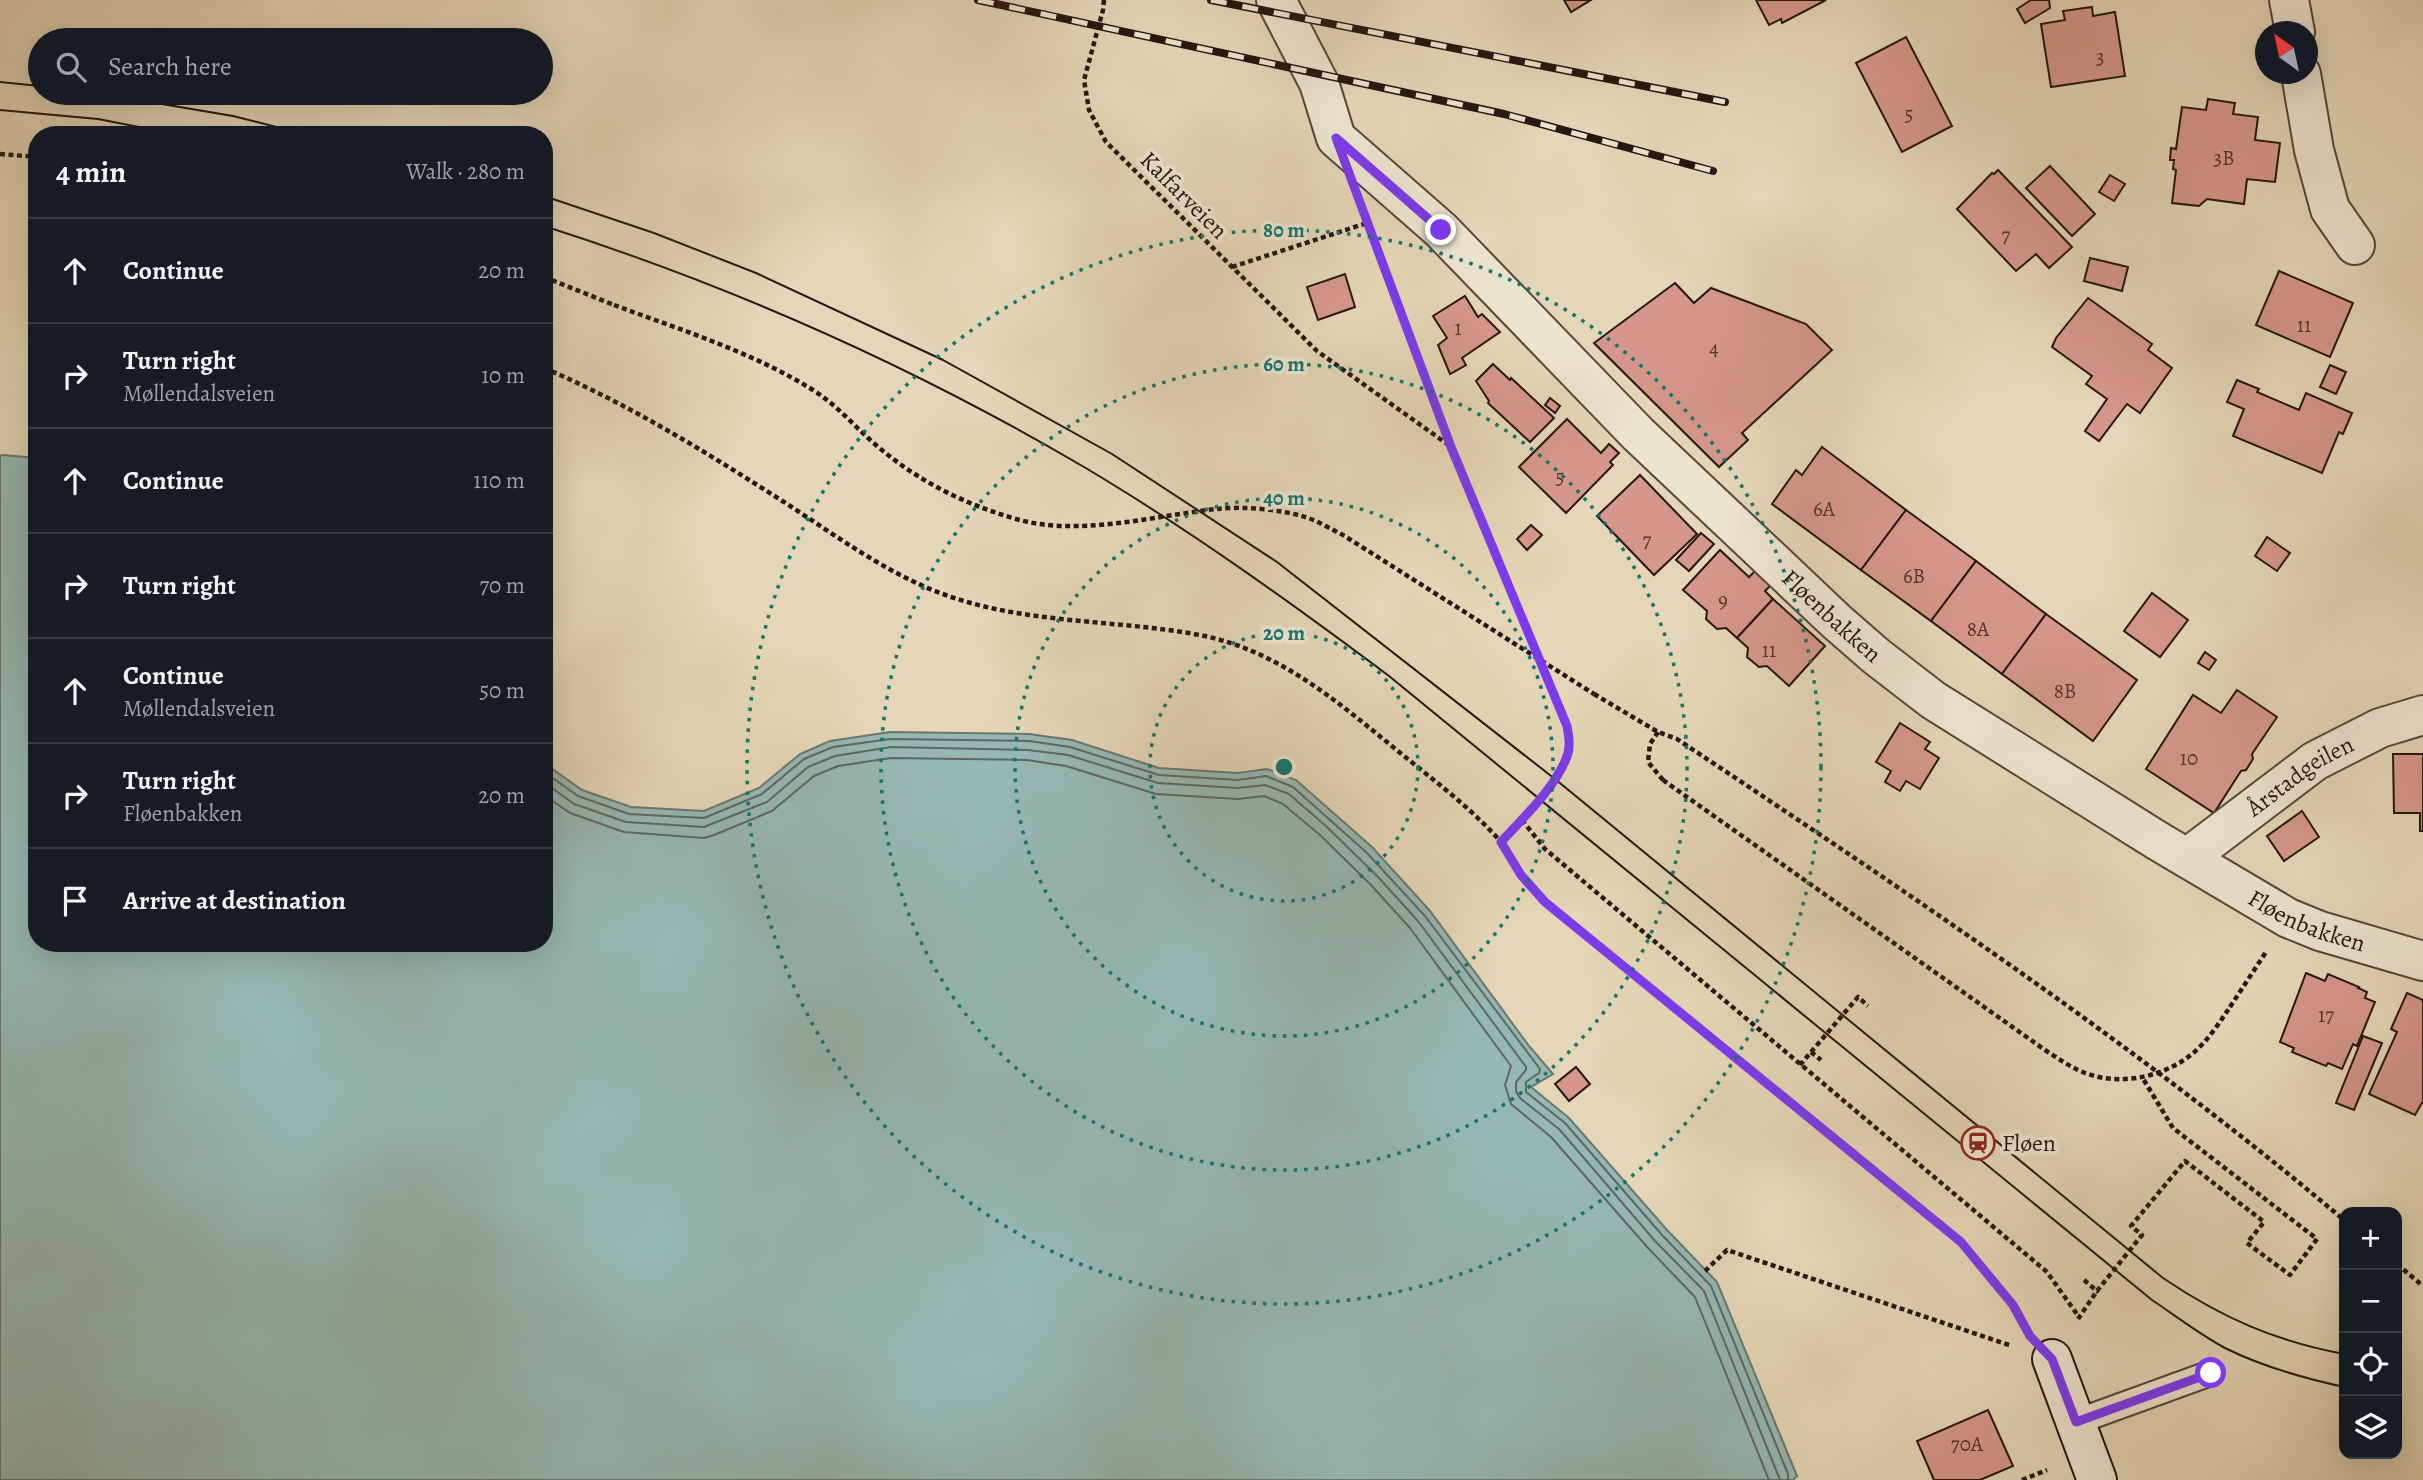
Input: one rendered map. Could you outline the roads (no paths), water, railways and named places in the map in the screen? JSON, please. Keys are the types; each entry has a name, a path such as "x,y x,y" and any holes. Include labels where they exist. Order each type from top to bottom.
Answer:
{"street":[{"name":"Fløenbakken","path":"1276,0 1319,83 1336,138 1441,230 1638,434 1876,656 1933,701 2288,918 2320,931 2423,961"},
{"path":"2289,0 2293,21"},
{"path":"2303,84 2314,150 2330,209 2355,245"},
{"name":"Årstadgeilen","path":"2187,858 2315,761 2381,728 2423,715"},
{"path":"2052,1359 2097,1480"}],"lane":[{"path":"2076,1422 2211,1373"}],"water":[{"path":"0,456 28,457 28,952 553,952 553,769 582,790 631,807 704,811 759,788 800,754 830,741 890,732 1029,734 1072,740 1159,768 1238,773 1267,769 1296,780 1372,847 1430,911 1529,1046 1553,1074 1531,1087 1569,1118 1667,1230 1717,1282 1797,1476 1793,1480 0,1480"}],"tram line":[{"path":"0,82 28,85"},
{"path":"168,105 272,126"},
{"path":"0,110 98,119 134,126"},
{"path":"553,199 654,233 756,273 943,360 1112,454 1277,562 1555,779 2163,1278 2206,1305 2250,1326 2295,1342 2339,1353"},
{"path":"553,229 753,302 888,363 1020,430 1201,541 1389,676 2152,1300 2206,1337 2239,1355 2283,1371 2339,1386"}],"railway":[{"path":"978,0 1504,114 1713,171"},
{"path":"1211,0 1725,102"}],"place":[{"name":"Fløen","path":"1978,1143"}]}
